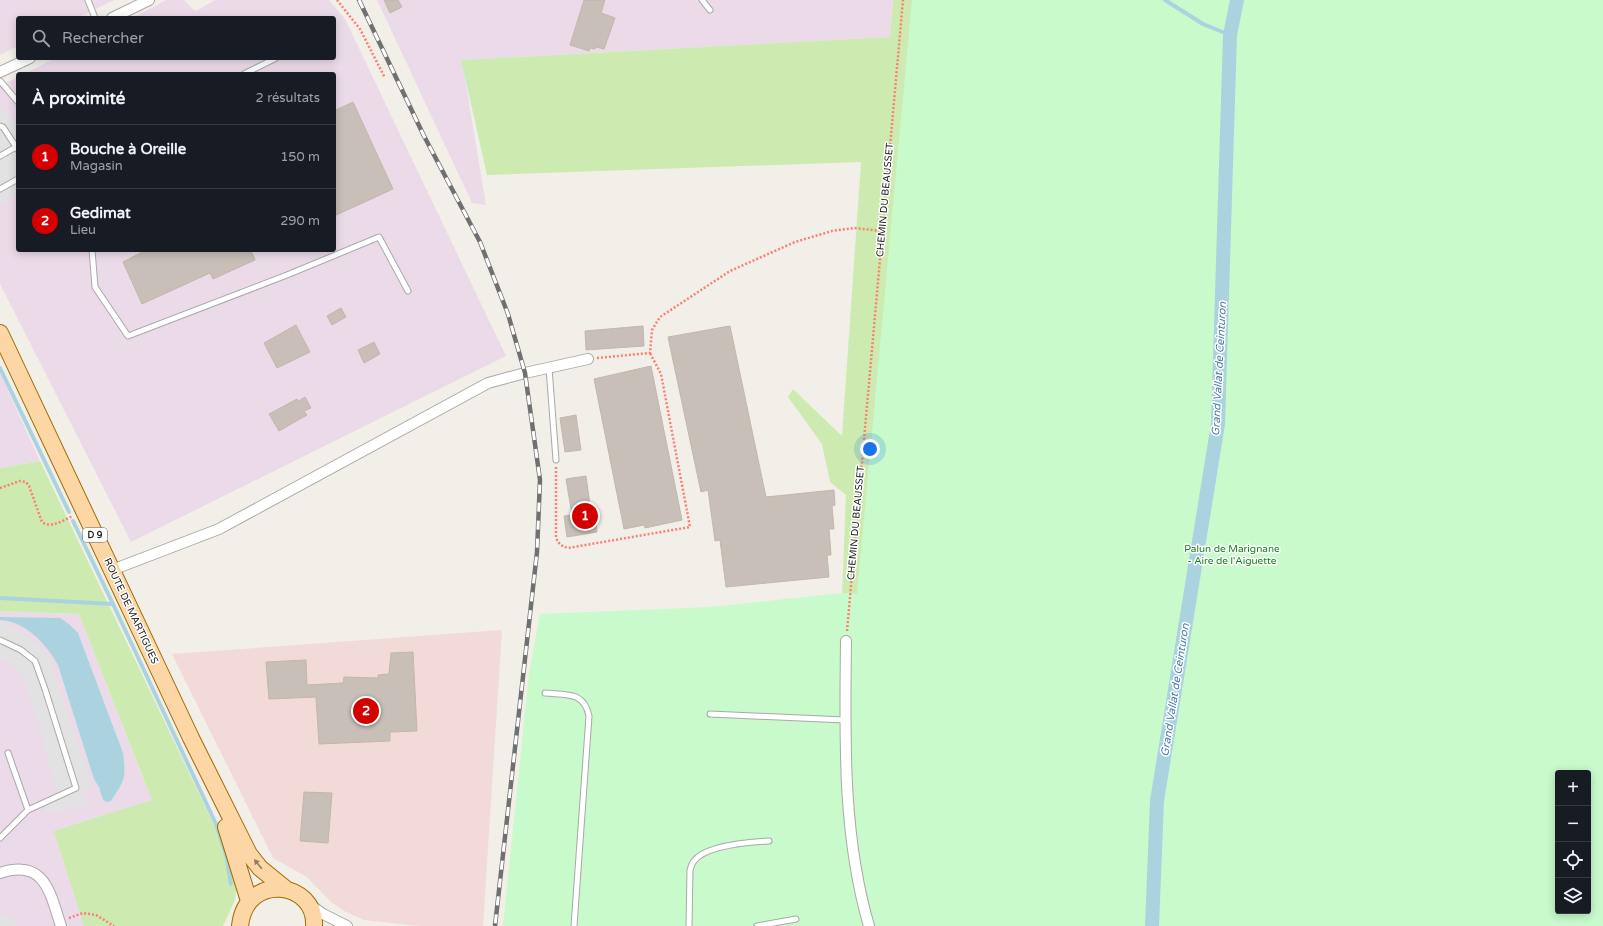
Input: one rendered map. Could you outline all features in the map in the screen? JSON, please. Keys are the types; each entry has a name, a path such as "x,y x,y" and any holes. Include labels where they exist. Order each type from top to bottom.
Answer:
{"main road":[{"name":"ROUTE DE MARTIGUES","path":"0,333 191,738 249,854 260,868 287,890 297,894 306,902"},
{"name":"ROUTE DE MARTIGUES","path":"191,738 231,840 249,900"},
{"path":"239,923 249,900 257,894 277,888 287,890"},
{"path":"306,902 312,912 314,926"}],"street":[{"path":"116,16 149,0"},
{"path":"0,72 26,60"},
{"path":"112,570 219,529 488,383 588,359"},
{"path":"846,641 845,720 852,834 857,876 869,926"},
{"path":"0,873 12,869 20,869 36,874 41,878 48,887 60,924"},
{"path":"306,902 323,914 347,926"}],"lane":[{"path":"88,0 95,16"},
{"path":"702,0 710,10"},
{"path":"248,72 272,60"},
{"path":"0,81 16,100"},
{"path":"0,126 3,127 16,147"},
{"path":"0,156 16,149"},
{"path":"0,189 16,180"},
{"path":"92,252 95,287 128,336 286,275 379,237 408,291"},
{"path":"549,368 556,460"},
{"path":"0,640 21,650 35,662 76,788 28,810 0,838"},
{"path":"545,693 576,696 583,701 587,707 589,716 574,926"},
{"path":"710,714 845,720"},
{"path":"8,753 28,810"},
{"path":"689,926 690,870 693,862 705,852 737,844 769,841"},
{"path":"757,926 796,919"}],"path":[{"path":"337,0 360,29 385,78"},
{"name":"CHEMIN DU BEAUSSET","path":"846,641 903,0"},
{"path":"556,460 556,538 562,547 568,548 690,527 661,374 650,353 652,330 660,317 730,271 795,242 832,231 854,228 882,231"},
{"path":"588,359 650,353"},
{"path":"0,488 20,482 26,482 29,486 42,522 46,524 50,525 84,511"},
{"path":"60,924 83,913 96,915 114,926"}],"shaded area":[{"path":"0,0 114,0 81,16 16,16 16,47 0,55"},
{"path":"166,0 184,0 195,11 216,0 329,0 345,19 506,356 131,542 0,284 0,86 16,78 16,252 336,252 336,72 28,72 51,60 336,60 336,16 136,16"},
{"path":"377,0 893,0 890,37 462,60 486,205 472,203"},
{"path":"0,107 16,122 16,197 0,205"},
{"path":"0,373 40,461 0,468"},
{"path":"0,611 79,614 152,800 196,926 0,926"},
{"path":"4,623 38,644 49,657 92,786 81,793 88,804 45,814 43,803 59,796 27,686 20,670 0,659 0,624"},
{"path":"502,630 483,926 419,926 364,920 344,911 331,902 307,877 273,858 172,654"},
{"path":"0,914 15,920 16,926 0,926"}],"green space":[{"path":"893,0 1228,0 857,594 842,593 846,495 830,482 822,444 788,397 793,389 842,436 861,162 487,175 461,60 890,37"},
{"name":"Palun de Marignane - Aire de l'Aiguette","path":"912,0 1603,0 1603,926 503,926 529,673 540,614 710,607 842,593 857,594"},
{"path":"40,461 226,850 237,882 235,900 223,926 84,926 54,831 152,800 79,614 0,611 0,468"}],"water":[{"path":"0,617 60,618 78,633 123,753 124,774 122,783 111,801 107,802 103,800 99,787 94,779 58,665 42,642 35,635 27,629 10,621 0,620"}],"building":[{"path":"384,0 398,0 402,7 390,13"},
{"path":"584,0 605,0 601,13 615,18 604,49 596,47 595,49 590,48 589,51 570,45"},
{"path":"353,102 393,189 336,215 336,110"},
{"path":"142,252 252,252 255,260 213,279 210,273 142,304 123,262"},
{"path":"341,308 346,317 332,325 327,316"},
{"path":"296,325 310,352 277,368 264,343"},
{"path":"643,326 644,346 586,350 585,331"},
{"path":"730,326 766,497 834,490 835,505 832,506 834,529 829,529 831,555 827,555 829,577 726,587 720,540 715,541 708,490 701,492 668,337"},
{"path":"374,342 380,354 364,363 358,350"},
{"path":"651,366 682,520 645,528 644,525 624,529 594,379"},
{"path":"305,397 311,408 304,411 307,415 279,431 269,414 297,399 299,401"},
{"path":"576,415 581,450 565,452 560,418"},
{"path":"586,476 591,512 594,512 597,532 567,537 564,516 572,515 566,479"},
{"path":"413,652 417,731 390,732 390,741 319,744 316,697 269,699 266,662 306,660 307,685 343,683 344,677 378,678 378,675 389,674 391,653"},
{"path":"304,792 332,793 328,843 300,841"}],"waterway":[{"path":"1165,0 1203,24 1230,35"},
{"name":"Grand Vallat de Ceinturon","path":"1152,926 1157,801 1218,424 1230,35 1237,0"},
{"path":"0,368 69,512"},
{"path":"73,521 113,604"},
{"path":"0,598 113,604 216,824 226,855 231,884"}],"railway":[{"path":"359,0 424,136 480,242 508,314 525,373 540,480 537,552 495,926"}],"place":[{"name":"Bouche à Oreille","path":"585,516"},
{"name":"Gedimat","path":"366,711"}]}
